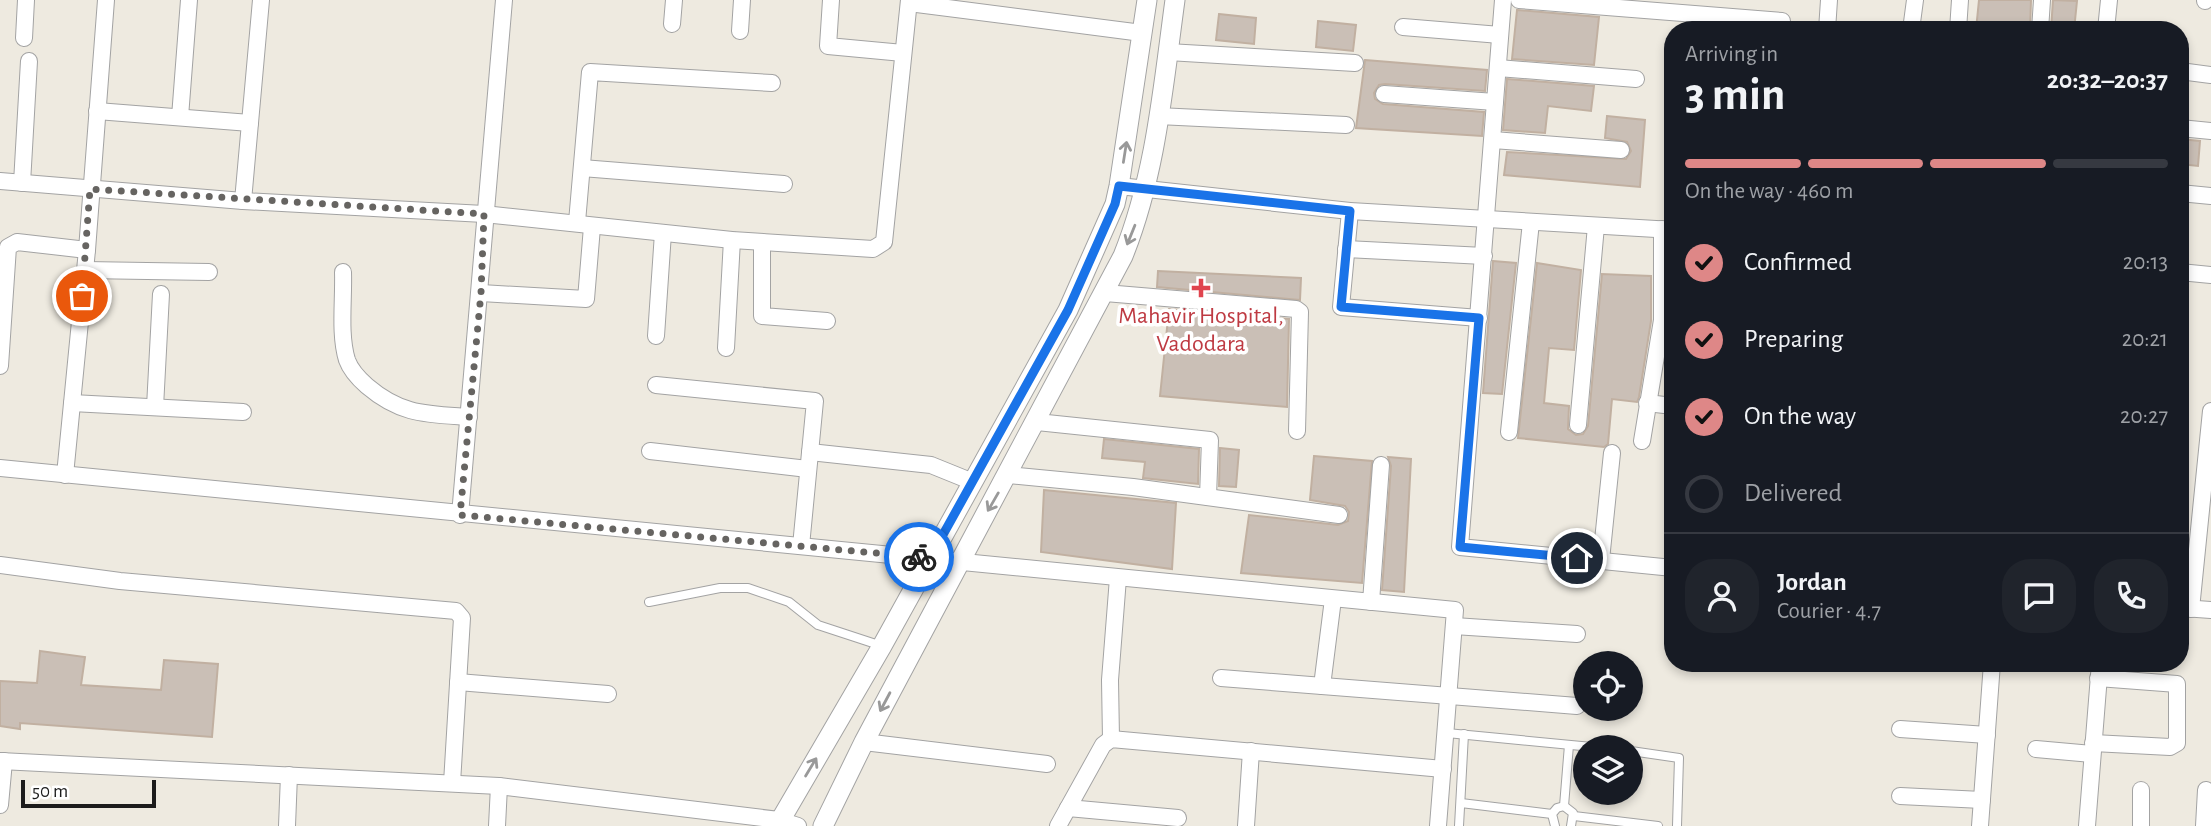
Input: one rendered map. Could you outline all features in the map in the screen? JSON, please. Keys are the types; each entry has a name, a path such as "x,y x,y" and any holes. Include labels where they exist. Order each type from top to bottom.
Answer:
{"street":[{"path":"24,38 26,0"},
{"path":"65,475 87,250 106,0"},
{"path":"180,117 189,0"},
{"path":"243,201 261,0"},
{"path":"460,515 504,0"},
{"path":"672,24 674,0"},
{"path":"740,31 742,0"},
{"path":"831,0 828,46 903,53"},
{"path":"0,805 2,761 499,786 785,824 1068,310 1115,204 1147,0"},
{"path":"823,826 959,562 1009,475 1105,293 1136,223 1146,188 1175,0"},
{"path":"1503,0 1460,547 1664,567"},
{"path":"1520,0 1704,7 1782,21"},
{"path":"1828,21 1829,0"},
{"path":"1912,21 1915,0"},
{"path":"1959,21 1960,0"},
{"path":"2041,21 2042,0"},
{"path":"2107,21 2109,0"},
{"path":"0,181 243,201 484,214 732,240 873,249 884,242 909,1 1142,33"},
{"path":"1403,27 1500,35"},
{"path":"1168,52 1355,62"},
{"path":"22,183 29,61"},
{"path":"1498,68 1636,79"},
{"path":"481,293 586,299 582,168 590,72 772,83"},
{"path":"2189,72 2211,75"},
{"path":"1384,94 1495,102"},
{"path":"97,111 250,122"},
{"path":"1158,116 1346,125"},
{"path":"2189,129 2211,131"},
{"path":"1493,140 1621,150"},
{"path":"582,168 784,184"},
{"path":"1119,186 1350,211 1664,230"},
{"path":"2189,194 2211,196"},
{"path":"1350,211 1341,307 1479,318"},
{"path":"1509,432 1531,222"},
{"path":"1578,425 1596,226"},
{"path":"656,336 663,233"},
{"path":"726,348 732,240"},
{"path":"0,366 8,247 16,242 87,250"},
{"path":"762,242 762,316 827,321"},
{"path":"1346,249 1484,256"},
{"path":"85,270 209,272"},
{"path":"343,272 345,348 352,369 359,379 388,403 406,411 469,417"},
{"path":"2189,273 2211,275"},
{"path":"1105,293 1296,309 1300,312 1297,431"},
{"path":"155,407 161,294"},
{"path":"1664,306 1664,338"},
{"path":"1642,441 1647,403 1664,350"},
{"path":"656,385 815,401 801,546"},
{"path":"72,403 243,412"},
{"path":"1647,403 1664,405"},
{"path":"2189,584 2211,411"},
{"path":"1037,422 1210,440 1208,497"},
{"path":"650,451 808,469"},
{"path":"810,452 930,465 973,482"},
{"path":"1601,561 1612,453"},
{"path":"1371,602 1381,465"},
{"path":"0,468 1455,610 1438,826"},
{"path":"1009,475 1208,497 1339,515"},
{"path":"0,565 120,581 456,611 462,618 452,783"},
{"path":"1111,739 1110,680 1118,578"},
{"path":"1322,686 1333,599"},
{"path":"2189,608 2211,610"},
{"path":"1454,626 1577,634"},
{"path":"1980,826 1991,672"},
{"path":"2087,826 2099,672"},
{"path":"2036,749 2170,747 2177,743 2178,684 2105,672"},
{"path":"1221,678 1573,706"},
{"path":"458,682 608,694"},
{"path":"1900,729 1987,735"},
{"path":"1058,826 1103,745 1111,739 1443,769"},
{"path":"864,742 1047,764"},
{"path":"1246,826 1251,751"},
{"path":"287,826 289,775"},
{"path":"497,826 499,786"},
{"path":"2141,790 2141,826"},
{"path":"2204,826 2206,790"},
{"path":"1900,796 1982,800"},
{"path":"1068,808 1178,818"}],"lane":[{"path":"649,602 720,588 748,588 789,602 818,625 882,646"},
{"path":"1447,733 1573,745"},
{"path":"1459,826 1464,734"},
{"path":"1564,806 1569,745"},
{"path":"1643,753 1679,758 1677,826"},
{"path":"1461,803 1552,814"},
{"path":"1555,826 1552,814 1557,807 1564,806 1571,810 1574,816 1571,826"},
{"path":"1574,816 1658,826"}],"building":[{"path":"1979,0 2031,0 2030,21 1977,21"},
{"path":"2053,0 2077,1 2075,21 2052,21"},
{"path":"1517,10 1599,17 1594,65 1512,59"},
{"path":"1219,14 1256,18 1254,44 1216,40"},
{"path":"1318,21 1356,25 1353,51 1316,47"},
{"path":"1365,60 1487,70 1485,91 1385,84 1379,85 1374,93 1375,99 1383,104 1484,112 1482,136 1356,128"},
{"path":"1507,79 1594,86 1591,111 1548,106 1545,133 1503,130"},
{"path":"1607,116 1645,120 1640,187 1504,175 1507,152 1626,159 1631,151 1627,142 1605,138"},
{"path":"2189,140 2200,141 2198,166 2189,165"},
{"path":"1493,261 1516,263 1502,394 1483,393"},
{"path":"1537,263 1581,270 1574,350 1549,348 1544,403 1569,406 1568,429 1576,435 1583,434 1588,426 1602,274 1651,276 1651,321 1639,397 1637,402 1612,399 1608,444 1604,447 1518,438"},
{"path":"1158,271 1301,278 1300,300 1157,287"},
{"path":"1169,309 1289,319 1287,407 1160,396"},
{"path":"1104,439 1199,449 1198,484 1143,478 1145,462 1102,458"},
{"path":"1220,448 1239,450 1236,487 1219,486"},
{"path":"1314,456 1372,461 1362,583 1241,573 1249,515 1338,525 1348,521 1349,512 1345,506 1310,500"},
{"path":"1388,457 1411,459 1404,592 1382,590 1391,466"},
{"path":"1044,490 1176,503 1172,569 1041,552"},
{"path":"40,651 85,657 81,685 161,690 164,660 218,664 212,737 20,723 20,729 0,726 0,681 37,683"}],"way so far":[{"path":"82,296 90,189 243,201 484,214 481,293 460,515 919,557"}],"place":[{"name":"Mahavir Hospital, Vadodara","path":"1201,288"}],"route":[{"path":"919,557 930,558 1068,310 1098,246 1115,204 1119,186 1350,211 1341,307 1479,318 1460,547 1577,558"}]}
